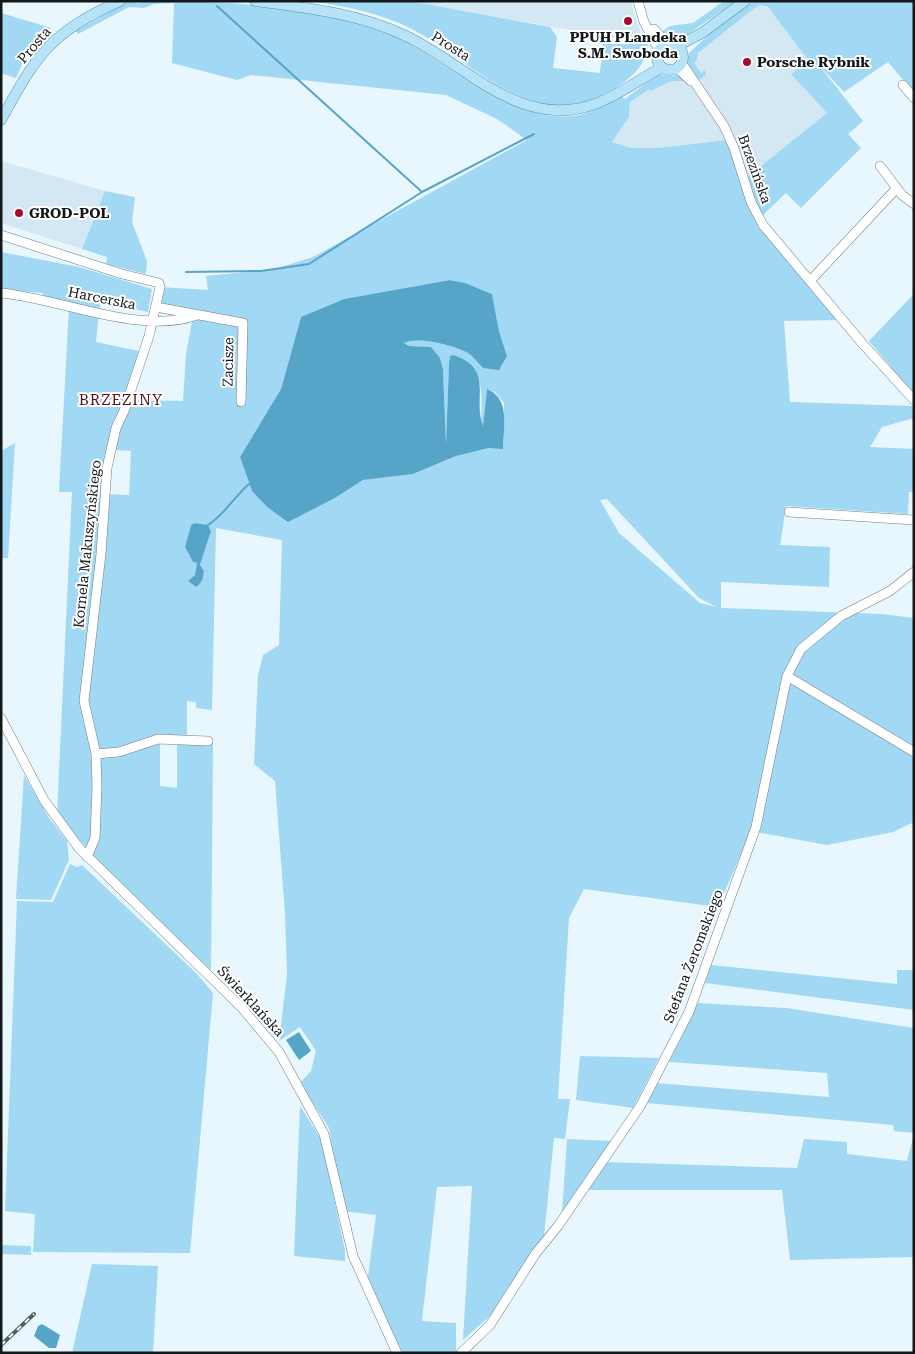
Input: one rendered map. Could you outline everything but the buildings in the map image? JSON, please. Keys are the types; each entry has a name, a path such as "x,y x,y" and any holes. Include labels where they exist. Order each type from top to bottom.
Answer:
{"main road":[{"name":"Prosta","path":"255,1 336,13 387,27 431,49 505,96 531,107 558,110 579,108 601,101 625,88 661,55"},
{"path":"661,55 668,70 692,41 745,1"},
{"name":"Prosta","path":"1,120 29,70 44,50 67,29 114,3"},
{"path":"661,55 679,57"}],"street":[{"path":"639,6 661,55"},
{"name":"Brzezińska","path":"679,57 724,126 760,219 810,281 914,400"},
{"path":"903,86 914,98"},
{"path":"880,166 896,189 914,204"},
{"path":"810,281 896,189"},
{"name":"Kornela Makuszyńskiego","path":"1,237 122,274 159,283 153,321 124,411 116,428 107,468 101,554 84,701 96,754 95,838 87,857"},
{"name":"Harcerska","path":"1,294 153,321 177,320 197,316"},
{"name":"Harcerska","path":"156,307 243,324"},
{"name":"Zacisze","path":"241,402 243,324"},
{"path":"789,512 914,520"},
{"name":"Stefana Żeromskiego","path":"461,1353 490,1325 536,1253 558,1226 641,1105 689,1012 756,827 787,676 801,649 841,616 890,591 914,572"},
{"path":"787,676 914,752"},
{"name":"Świerklańska","path":"1,718 48,806 87,857 242,1008 279,1052 324,1134 353,1256 397,1353"},
{"path":"96,754 116,753 158,738 208,741"}],"shaded area":[{"path":"129,1 139,3 150,1 206,2 265,6 324,14 378,29 402,40 504,101 531,112 557,116 588,113 621,96 625,99 658,74 679,75 683,78 683,81 671,81 651,91 648,90 630,102 629,117 612,142 631,148 657,148 728,140 759,225 838,320 784,321 790,402 912,406 914,418 882,427 870,447 914,449 914,492 909,492 908,514 786,506 780,545 830,547 829,587 721,582 721,608 882,614 914,618 914,822 893,832 827,845 751,831 718,907 584,889 569,918 558,1099 570,1099 565,1139 554,1138 544,1236 491,1315 463,1340 472,1186 437,1187 422,1321 456,1323 456,1353 403,1353 387,1323 368,1277 376,1215 342,1211 329,1128 300,1083 311,1071 316,1051 300,1027 279,1041 287,975 285,914 275,781 254,764 258,675 263,655 279,645 282,540 216,528 212,710 196,708 196,702 187,701 187,741 213,743 211,970 120,885 57,815 72,492 59,492 69,307 45,304 43,293 1,290 1,252 79,267 152,289 148,312 100,303 96,342 148,353 131,400 183,401 186,354 193,316 197,315 220,323 216,315 159,305 160,287 208,290 206,276 275,269 313,257 527,140 497,119 446,95 251,75 237,80 172,63 174,3 154,4 144,8 129,7 78,34 76,31","holes":["450,280 465,283 492,294 499,331 507,356 500,368 483,368 468,353 444,344 419,340 404,343 409,346 431,347 440,358 443,369 446,444 449,363 450,357 454,355 471,366 480,382 482,401 481,421 483,427 487,389 495,392 504,403 503,448 489,448 456,456 413,474 363,480 335,498 288,521 267,507 252,491 240,457 281,389 301,317 344,299","113,450 131,451 129,495 107,494 109,468","607,499 699,598 717,607 700,603 619,533 600,500","195,523 208,525 211,531 200,565 204,571 201,582 196,587 188,581 195,575 197,563 193,562 185,547 191,525","160,741 177,741 177,788 160,786"]},
{"path":"311,1 410,1 550,27 557,37 553,68 600,73 603,44 633,44 649,38 645,58 640,66 631,77 619,86 600,96 573,104 547,104 523,98 500,86 433,41 410,28 387,18 362,11"},
{"path":"410,1 631,1 642,38 641,41 615,38"},
{"path":"724,1 737,1 680,39 669,38 661,32 670,26 693,23"},
{"path":"750,1 914,1 914,93 888,62 844,92 819,65 863,121 848,134 861,148 801,208 786,193 762,216 747,177 827,113 791,74 809,61 768,7 760,5 753,9 698,53 697,60 694,63 701,73 705,70 705,76 698,80 687,64 689,53 725,20"},
{"path":"758,5 770,9 810,62 792,75 827,113 744,179 701,83 686,60 745,12"},
{"path":"1,13 51,28 25,58 16,78 1,73"},
{"path":"685,78 705,99 728,140 657,148 631,148 612,142 629,117 630,102 648,90 651,91 671,81 682,81"},
{"path":"1,161 105,191 82,249 1,223"},
{"path":"105,191 135,197 132,222 147,261 146,274 106,264 107,257 82,249"},
{"path":"450,280 465,283 492,294 499,331 507,356 499,370 483,368 468,353 444,344 418,340 404,343 409,346 431,347 440,358 443,369 446,444 449,363 450,356 454,355 467,361 474,368 478,377 480,386 480,416 483,426 487,389 500,400 504,414 503,449 489,448 456,456 413,474 363,480 335,498 288,522 267,507 252,491 240,457 281,389 301,317 344,299"},
{"path":"914,291 914,394 869,341 912,296"},
{"path":"15,443 8,558 1,558 1,451"},
{"path":"195,523 208,525 211,531 200,565 204,571 203,579 196,587 188,581 195,575 197,563 193,562 185,547 191,525"},
{"path":"24,775 49,818 67,841 69,860 51,900 16,899"},
{"path":"70,864 77,867 82,865 196,973 213,993 190,1253 33,1252 35,1214 5,1211 17,901 53,902"},
{"path":"711,965 897,984 897,970 914,970 914,1010 705,983"},
{"path":"698,1003 786,1008 914,1028 914,1133 894,1131 893,1125 647,1103 656,1083 829,1097 827,1073 669,1062"},
{"path":"299,1032 311,1051 299,1060 286,1040"},
{"path":"580,1056 659,1058 633,1108 576,1100"},
{"path":"300,1106 322,1141 345,1251 345,1261 294,1256"},
{"path":"914,1134 914,1257 790,1260 782,1190 587,1190 602,1162 797,1168 804,1139 847,1142 847,1154 907,1161"},
{"path":"567,1139 612,1141 562,1214"},
{"path":"1,1245 31,1246 31,1255 1,1254"},
{"path":"92,1264 158,1266 153,1353 72,1353"},
{"path":"42,1324 60,1335 56,1348 49,1348 34,1336 38,1326"}],"waterway":[{"path":"217,6 422,192"},
{"path":"186,272 261,271 309,264 422,192 534,134"},
{"path":"208,525 249,484"}],"railway":[{"path":"1,1345 34,1314"}],"place":[{"name":"PPUH PLandeka S.M. Swoboda","path":"628,21"},
{"name":"Porsche Rybnik","path":"747,62"},
{"name":"GROD-POL","path":"19,213"}],"district":[{"name":"BRZEZINY","path":"121,400"}]}
